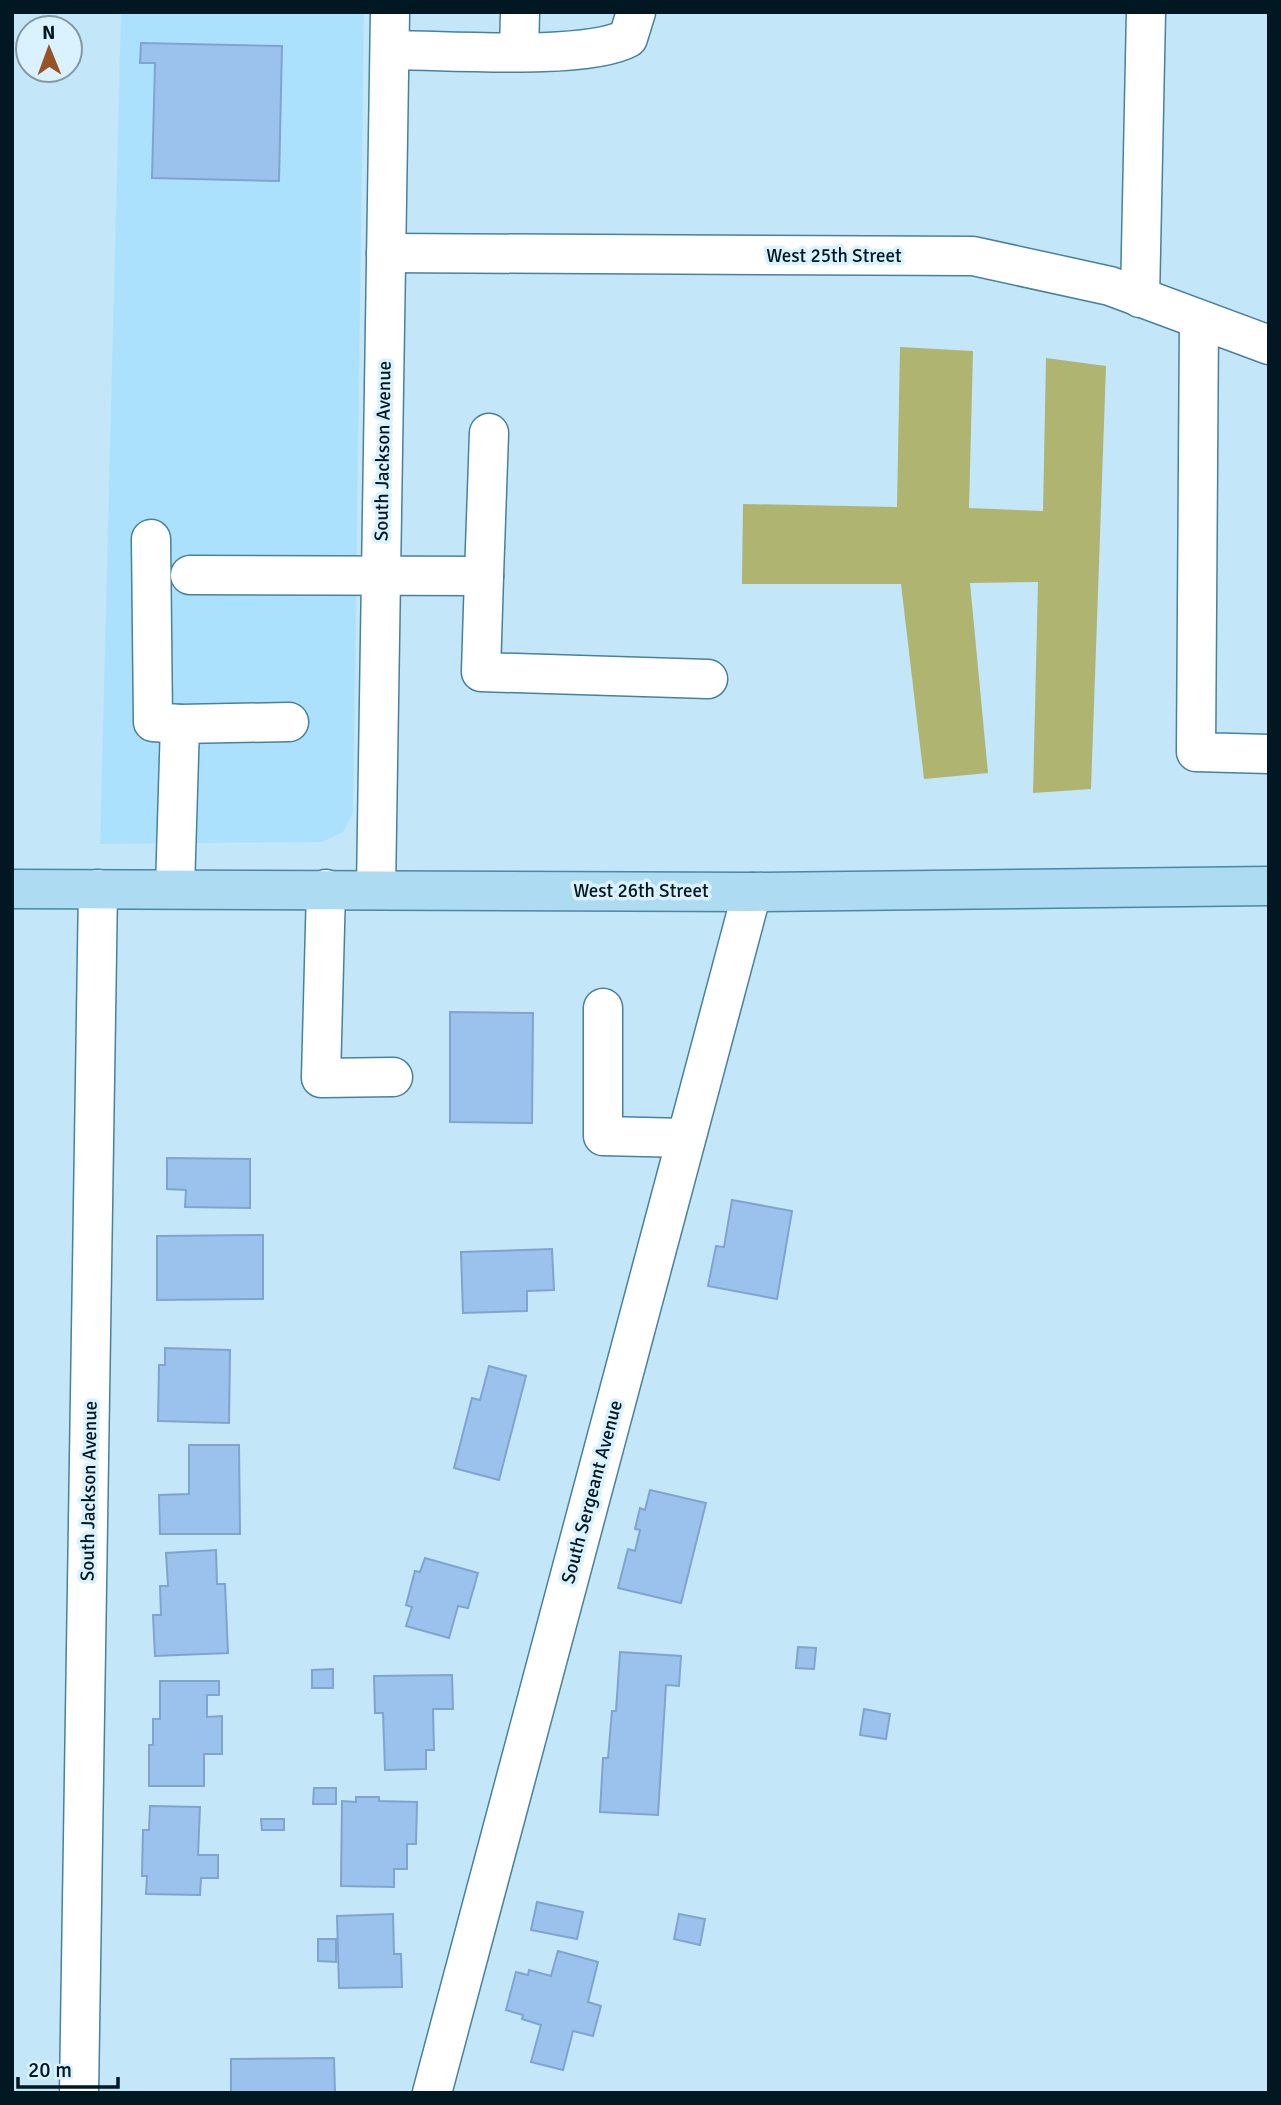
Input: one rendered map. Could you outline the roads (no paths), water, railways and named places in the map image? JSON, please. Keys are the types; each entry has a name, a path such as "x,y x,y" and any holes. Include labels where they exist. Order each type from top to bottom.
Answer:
{"main road":[{"name":"West 26th Street","path":"12,888 752,892 1269,886"}],"street":[{"name":"South Jackson Avenue","path":"376,889 390,12"},
{"path":"519,52 520,12"},
{"path":"390,50 519,52 604,47 628,38 636,12"},
{"path":"1140,298 1146,12"},
{"name":"West 25th Street","path":"386,253 973,257 1110,286 1269,345"},
{"path":"1199,320 1196,752 1269,754"},
{"path":"489,433 481,672 708,679"},
{"path":"151,539 153,722 289,722"},
{"path":"190,575 484,576"},
{"path":"175,889 180,724"},
{"name":"South Jackson Avenue","path":"79,2093 98,889"},
{"path":"326,889 321,1078 393,1077"},
{"name":"South Sergeant Avenue","path":"432,2093 752,892"},
{"path":"603,1008 603,1136 686,1138"}]}
